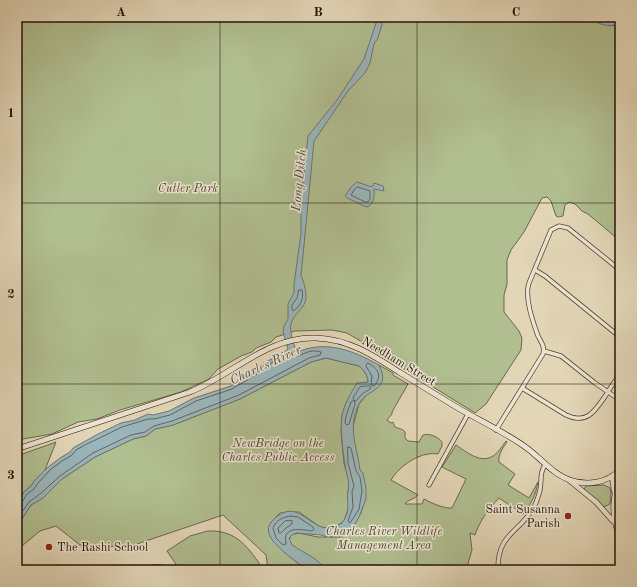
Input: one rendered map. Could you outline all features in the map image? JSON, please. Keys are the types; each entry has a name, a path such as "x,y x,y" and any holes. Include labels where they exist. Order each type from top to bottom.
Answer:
{"main road":[{"name":"Needham Street","path":"17,449 198,389 265,350 281,343 297,339 323,338 354,345 371,354 468,414 523,445 558,474 569,480 593,483 604,481 620,470"}],"street":[{"path":"496,430 542,357 544,350 538,335 528,297 528,286 550,232 555,228 562,226 570,229 620,270"},
{"path":"535,270 545,276 620,337"},
{"path":"544,350 561,356 620,400"},
{"path":"522,388 563,414 576,418 584,418 593,413 620,374"},
{"path":"429,485 468,414"},
{"path":"498,570 499,553 506,538 523,522 535,504 540,492 542,471 546,464"},
{"path":"614,496 620,473"},
{"path":"612,476 614,496 613,514 620,537"},
{"path":"569,480 600,506 615,523"},
{"path":"142,570 157,566 170,570"}],"green space":[{"name":"Cutler Park","path":"17,17 588,17 610,26 620,24 620,241 575,204 569,202 565,205 563,216 558,217 556,216 551,201 547,197 542,198 524,232 511,250 507,260 507,284 504,295 504,312 519,331 522,338 521,350 486,404 475,413 347,333 332,330 295,331 276,337 271,342 256,348 252,352 241,356 218,369 209,379 181,392 120,410 97,419 78,422 52,434 17,440"},
{"name":"NewBridge on the Charles Public Access","path":"326,358 359,366 363,369 368,382 357,384 345,406 342,415 341,432 344,463 350,486 348,491 349,506 344,521 335,527 320,527 299,512 291,512 280,513 272,521 286,553 306,570 268,570 266,555 223,515 128,547 80,545 56,526 40,531 17,550 17,526 31,505 43,498 62,479 95,457 133,439 146,436 155,429 173,425 240,399 311,362"},
{"name":"Charles River Wildlife Management Area","path":"379,365 408,384 392,414 387,420 391,423 393,422 395,427 402,429 405,432 405,438 408,441 419,442 423,435 431,435 442,442 442,446 438,454 424,455 412,460 402,467 391,480 418,495 405,504 422,504 424,499 442,507 452,508 466,479 442,467 456,445 472,456 486,458 495,454 506,441 507,442 500,454 499,462 515,474 508,485 529,498 538,482 533,499 523,514 499,498 491,507 482,520 475,535 470,533 472,550 466,570 327,570 294,548 289,541 291,535 299,533 318,537 341,537 352,528 361,513 365,498 354,448 353,426 359,404 365,397 380,367"},
{"path":"56,442 45,470 24,492 17,503 17,456"},
{"path":"604,485 610,488 611,493 610,504 604,507 584,489 586,486"},
{"path":"208,531 218,531 235,537 253,554 264,570 180,570 167,551 190,536"}],"water":[{"name":"Charles River","path":"378,17 384,17 378,38 374,44 370,63 365,73 348,91 314,141 301,276 305,288 306,300 291,324 292,338 297,352 308,348 339,348 359,355 379,365 382,373 380,385 363,399 355,412 353,429 355,445 360,470 363,473 366,488 366,499 359,517 352,529 346,534 327,537 321,535 296,533 289,538 292,545 315,559 328,570 306,570 273,541 269,534 268,528 272,521 281,514 290,511 304,516 318,526 326,528 340,525 346,516 348,509 349,484 342,440 342,416 346,403 357,383 368,382 368,380 363,369 359,366 326,358 311,362 240,399 173,425 155,429 146,436 133,439 95,457 62,479 43,498 31,505 17,526 17,503 24,492 47,468 70,452 73,448 121,423 135,420 148,414 153,415 169,411 194,398 231,386 255,370 258,366 288,349 283,332 284,326 288,319 288,304 294,293 301,234 301,200 308,136 337,100 364,59"},
{"path":"588,17 620,17 620,24 603,25"},
{"path":"357,182 372,187 374,183 383,186 384,191 374,189 374,199 372,203 368,207 364,206 345,196 351,187"}],"place":[{"name":"Saint Susanna Parish","path":"568,516"},
{"name":"The Rashi School","path":"49,547"}],"water label":[{"name":"Long Ditch","path":"298,180"}]}
